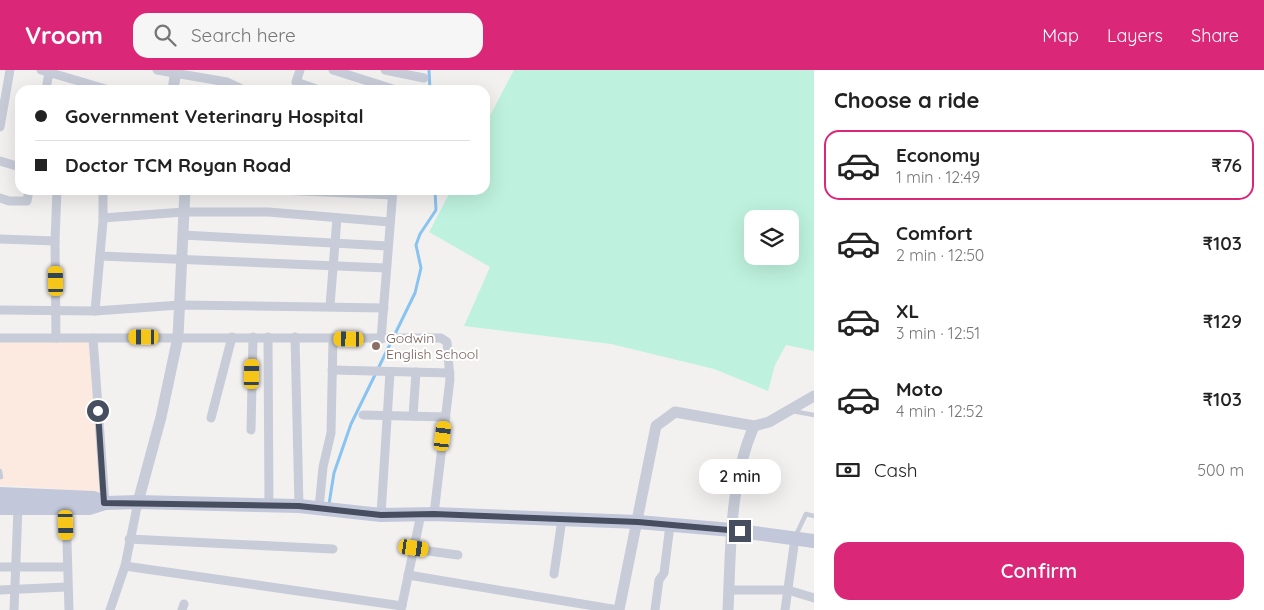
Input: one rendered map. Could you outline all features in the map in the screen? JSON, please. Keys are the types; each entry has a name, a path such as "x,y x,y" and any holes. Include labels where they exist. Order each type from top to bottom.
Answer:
{"main road":[{"path":"0,494 88,497 104,503 138,502 299,506 381,515 428,514 638,522 732,530 814,541"},
{"path":"0,508 93,508 104,503"}],"street":[{"path":"0,127 10,70"},
{"path":"157,70 176,72 233,85"},
{"path":"300,70 296,82 305,85"},
{"path":"333,70 380,85"},
{"path":"385,70 424,78"},
{"path":"46,85 45,71 77,85"},
{"path":"174,85 176,72"},
{"path":"0,161 15,166"},
{"path":"0,207 4,200 27,201 28,195"},
{"path":"56,338 55,241 57,195"},
{"path":"94,311 103,218 103,195"},
{"path":"110,610 125,566 129,539 161,417 178,337 185,195"},
{"path":"388,339 384,308 392,195"},
{"path":"103,218 184,212 268,212 390,222"},
{"path":"330,306 337,218"},
{"path":"183,235 388,246"},
{"path":"0,239 55,241"},
{"path":"100,256 386,268"},
{"path":"0,310 94,311 180,305 384,308"},
{"path":"211,418 232,337"},
{"path":"251,430 253,337"},
{"path":"268,337 269,506"},
{"path":"296,337 299,506"},
{"path":"0,338 441,338 447,342 450,373 446,417 428,514 414,548 401,608 125,566"},
{"path":"93,338 104,503"},
{"path":"319,508 323,466 331,433 333,339"},
{"path":"332,370 450,373"},
{"path":"381,515 387,416 386,372"},
{"path":"413,416 416,372"},
{"path":"408,575 618,610 638,522 656,426 666,416 675,412 754,426 769,422 814,396"},
{"path":"363,415 446,417"},
{"path":"728,610 732,530 742,459 754,426"},
{"path":"14,610 13,590 18,508"},
{"path":"66,508 66,610"},
{"path":"554,574 562,519"},
{"path":"655,610 659,580 664,573 666,564 670,525"},
{"path":"785,610 795,538"},
{"path":"129,539 333,550"},
{"path":"414,548 458,555"},
{"path":"0,567 66,567"},
{"path":"0,590 66,587"},
{"path":"729,590 788,590 814,598"}],"lane":[{"path":"788,410 814,415"},
{"path":"0,471 2,477"},
{"path":"795,538 806,514 814,516"}],"shaded area":[{"path":"0,341 89,341 100,492 0,485"}],"green space":[{"path":"514,70 814,70 814,351 786,345 775,365 768,391 714,369 611,344 464,326 490,267 429,232 448,195 490,195 490,116"}],"waterway":[{"path":"429,70 430,85"},
{"path":"329,504 334,473 351,424 415,293 421,268 416,245 420,234 436,210 435,195"}],"place":[{"name":"Godwin English School","path":"376,346"}],"route":[{"path":"98,411 104,503 138,502 299,506 381,515 434,514 638,522 740,531"}]}
